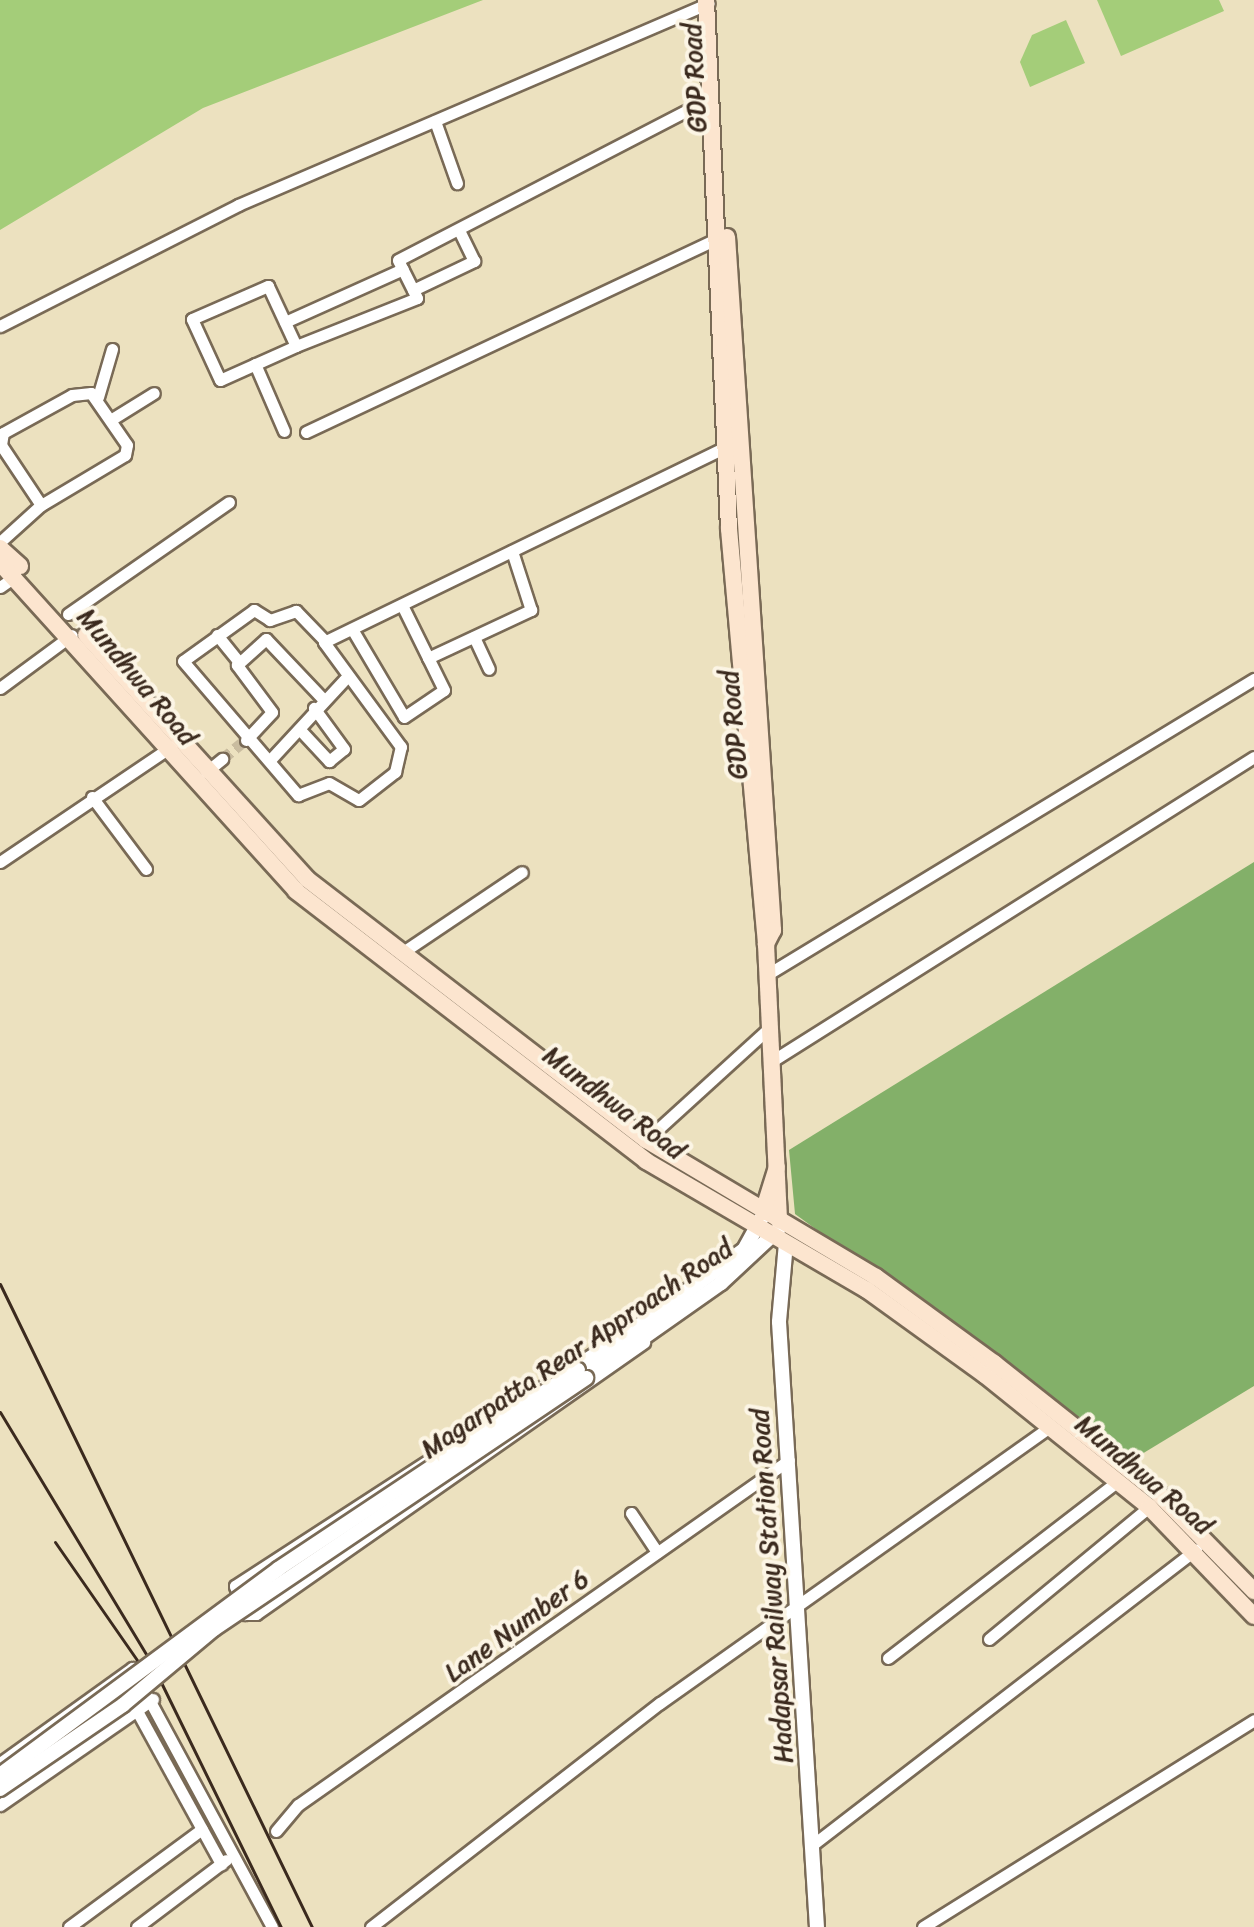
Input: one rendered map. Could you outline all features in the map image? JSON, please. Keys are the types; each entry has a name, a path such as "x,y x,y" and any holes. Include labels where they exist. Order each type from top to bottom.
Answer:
{"main road":[{"path":"710,1 710,98 717,239 733,444"},
{"name":"GDP Road","path":"710,1 733,444 773,930 766,944 777,1167"},
{"name":"Mundhwa Road","path":"0,545 68,614 173,746 206,772 301,885 403,952 646,1161 761,1220"},
{"name":"Mundhwa Road","path":"0,563 72,634 301,885 564,1088 646,1140 923,1329 1118,1481 1147,1498 1254,1616"},
{"path":"777,1167 781,1234"},
{"name":"Magarpatta Rear Approach Road","path":"761,1220 777,1167"},
{"name":"Mundhwa Road","path":"781,1234 932,1317 1254,1591"}],"street":[{"path":"0,326 238,205 710,1"},
{"path":"296,346 268,286 192,319 220,380 417,298 398,260 710,98"},
{"path":"435,121 457,183"},
{"path":"413,290 474,261 459,230"},
{"path":"306,432 717,239"},
{"path":"285,322 403,269"},
{"path":"0,545 41,505 125,455 127,445 98,397 112,349"},
{"path":"255,364 284,431"},
{"path":"112,419 154,393"},
{"path":"41,505 1,445 3,433 72,395 98,397"},
{"path":"325,641 733,444"},
{"path":"68,614 229,502"},
{"path":"428,658 533,605 512,551"},
{"path":"0,587 16,576"},
{"path":"352,629 398,715 443,696 402,605"},
{"path":"254,610 270,620 296,611 325,641 345,679 398,741 395,772 359,800 329,783 306,798 246,739 183,661 254,610"},
{"path":"0,688 72,634"},
{"path":"217,635 272,712 246,739"},
{"path":"474,637 489,669"},
{"path":"238,661 270,640 318,703 344,749 329,761 302,732"},
{"path":"270,760 302,732 318,703 345,679"},
{"path":"768,974 1254,679"},
{"path":"0,862 92,797 173,746"},
{"path":"772,1061 1254,757"},
{"path":"206,772 222,759"},
{"path":"92,797 146,869"},
{"path":"403,952 522,872"},
{"path":"646,1140 770,1027"},
{"name":"Magarpatta Rear Approach Road","path":"0,1789 123,1705 226,1620 582,1374 619,1339 744,1250 761,1220"},
{"name":"Magarpatta Rear Approach Road","path":"0,1775 278,1569 651,1331 781,1234"},
{"name":"Hadapsar Railway Station Road","path":"781,1234 779,1322 817,1927"},
{"path":"619,1339 566,1366 235,1586 245,1614 256,1614 629,1358 651,1331"},
{"path":"371,1927 799,1605 1050,1427"},
{"name":"Lane Number 6","path":"276,1831 298,1805 789,1460"},
{"path":"888,1658 1118,1481"},
{"path":"989,1639 1147,1498"},
{"path":"631,1513 657,1552"},
{"path":"811,1846 1196,1550"},
{"path":"0,1763 132,1668 153,1699 272,1927"},
{"path":"0,1805 153,1699"},
{"path":"137,1711 221,1864"},
{"path":"923,1927 1254,1720"},
{"path":"69,1927 202,1829"},
{"path":"137,1927 234,1854"}],"green space":[{"path":"0,0 483,0 203,108 0,230"},
{"path":"1097,0 1219,0 1224,11 1121,56"},
{"path":"1066,20 1085,63 1030,87 1020,62 1032,35"},
{"path":"1254,862 1254,1386 1132,1460 795,1214 789,1150"}],"tunnel":[{"path":"222,759 244,741"}],"railway":[{"path":"0,1284 312,1927"},
{"path":"0,1412 152,1664 281,1927"},
{"path":"55,1542 137,1660"}]}
